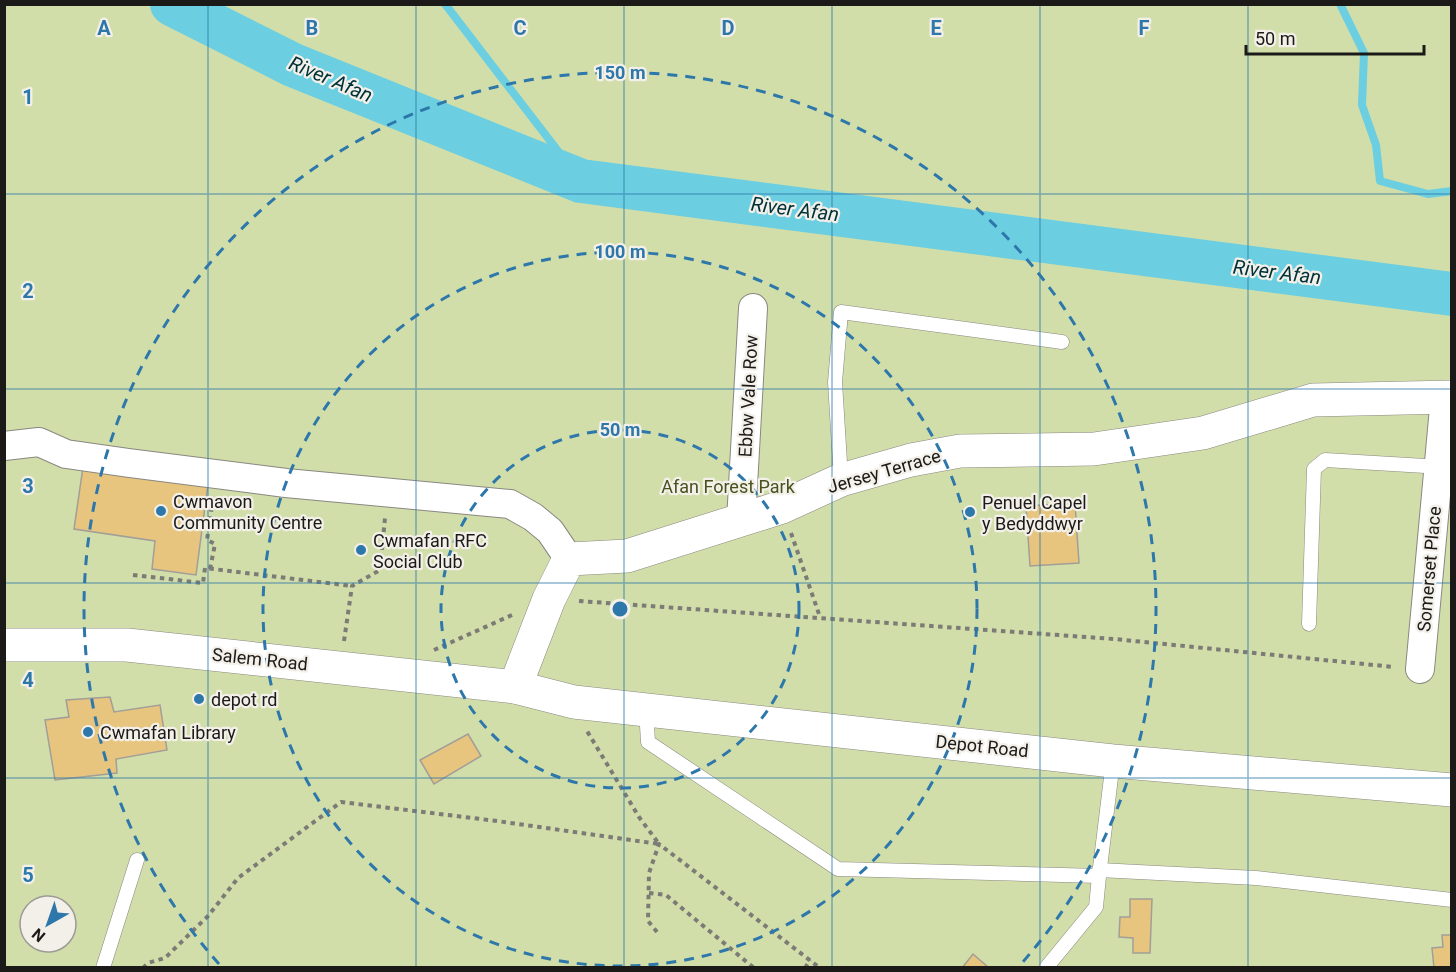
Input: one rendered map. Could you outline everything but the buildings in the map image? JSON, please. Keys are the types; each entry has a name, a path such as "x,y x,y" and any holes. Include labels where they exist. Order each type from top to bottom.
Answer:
{"main road":[{"name":"Jersey Terrace","path":"569,559 627,555 741,521 782,507 841,480 911,460 960,451 1094,449 1203,433 1312,400 1448,397"},
{"path":"515,687 549,599 569,559"},
{"name":"Salem Road","path":"4,645 127,645 515,687"},
{"name":"Depot Road","path":"515,687 574,702 1113,761 1452,790"}],"street":[{"name":"Ebbw Vale Row","path":"741,521 753,308"},
{"name":"Somerset Place","path":"1420,669 1445,468 1448,397"},
{"path":"4,446 39,441 66,454 84,457 286,483 510,504 533,517 550,531 569,559"}],"lane":[{"path":"841,480 835,382 841,312 1062,342"},
{"path":"1309,624 1314,469 1325,460 1445,468"},
{"path":"646,709 648,742 838,869 1256,878 1452,900"},
{"path":"1046,968 1096,907 1113,761"},
{"path":"103,968 137,860"}],"path":[{"path":"210,569 215,544 207,540 217,474"},
{"path":"133,575 203,583 205,568 352,586 380,570 388,491"},
{"path":"782,507 820,617"},
{"path":"340,668 352,586"},
{"path":"423,654 549,599 1114,639 1420,669"},
{"path":"574,702 587,731 639,817 659,844 820,968"},
{"path":"143,968 148,963 165,958 208,916 238,878 341,802 659,844"},
{"path":"657,932 648,921 648,893 649,873 659,844"},
{"path":"648,893 666,895 754,968"},
{"path":"805,968 810,960"}],"green space":[{"name":"Afan Forest Park","path":"5,5 1451,5 1451,967 5,968"}],"waterway":[{"name":"River Afan","path":"172,4 293,65 581,181 1452,294"},
{"path":"445,4 581,181"},
{"path":"1340,4 1364,53 1362,105 1376,145 1380,181 1428,194 1452,191"}],"place":[{"name":"Cwmavon Community Centre","path":"161,511"},
{"name":"Penuel Capel y Bedyddwyr","path":"970,512"},
{"name":"Cwmafan RFC Social Club","path":"361,550"},
{"name":"depot rd","path":"199,699"},
{"name":"Cwmafan Library","path":"88,732"}]}
